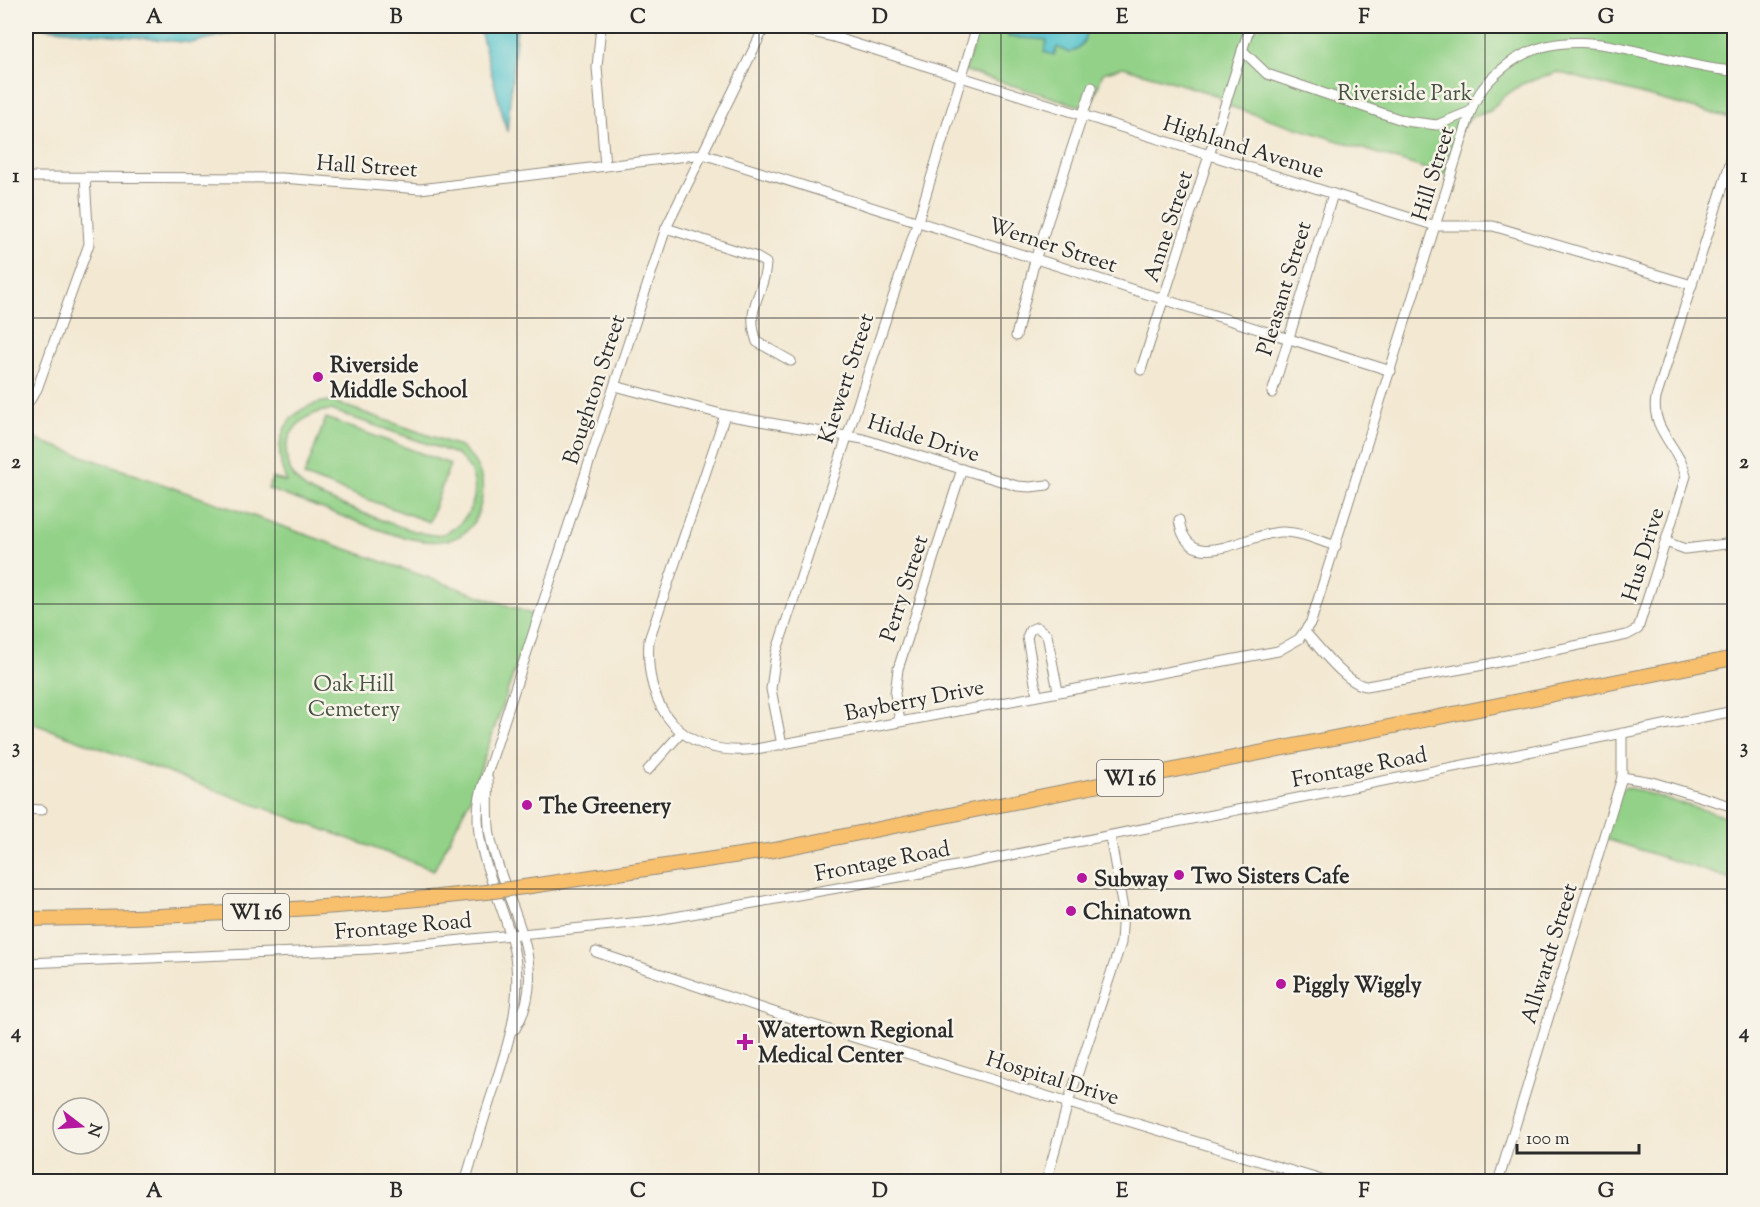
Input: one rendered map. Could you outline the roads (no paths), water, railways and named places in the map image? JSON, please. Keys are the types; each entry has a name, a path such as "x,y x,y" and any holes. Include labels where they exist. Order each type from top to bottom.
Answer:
{"highway":[{"name":"WI 16","path":"26,919 166,916 331,908 524,887 796,845 1734,658"}],"street":[{"path":"601,26 597,46 597,67 605,166"},
{"name":"Boughton Street","path":"512,1034 517,989 511,936 487,867 480,833 480,798 666,228 765,26"},
{"name":"Highland Avenue","path":"788,26 837,38 1436,226 1493,226 1692,285"},
{"path":"837,38 841,26"},
{"name":"Kiewert Street","path":"782,744 771,689 772,669 918,221 977,26"},
{"name":"Anne Street","path":"1141,370 1250,26"},
{"name":"Hill Street","path":"1336,546 1471,111 1485,85 1513,60 1541,48 1562,43 1599,44 1734,71"},
{"path":"1242,50 1267,74 1405,121 1437,125 1471,111"},
{"path":"1016,336 1035,260 1092,87"},
{"name":"Hus Drive","path":"1306,633 1348,678 1367,686 1489,664 1627,635 1638,629 1686,476 1657,420 1654,407 1734,151"},
{"name":"Hall Street","path":"26,177 282,178 420,189 703,154"},
{"name":"Werner Street","path":"703,154 1391,371"},
{"path":"26,406 37,389 89,244 85,177"},
{"name":"Pleasant Street","path":"1272,393 1333,194"},
{"path":"666,228 754,256 766,263 766,273 754,302 751,325 757,342 791,361"},
{"name":"Hidde Drive","path":"615,386 725,415 847,435 1017,486 1047,485"},
{"name":"Bayberry Drive","path":"725,415 650,640 648,657 652,682 665,713 681,733 697,742 734,752 782,744 1267,653 1286,648 1306,633"},
{"name":"Perry Street","path":"900,721 895,694 898,669 962,469"},
{"path":"1179,520 1183,537 1191,546 1204,549 1216,550 1265,534 1281,532 1336,546 1306,633"},
{"path":"1666,542 1685,549 1734,543"},
{"path":"1037,695 1027,637 1030,630 1037,627 1047,635 1058,691"},
{"name":"Frontage Road","path":"26,963 316,952 511,936 652,921 739,907 1110,836 1734,711"},
{"path":"648,770 681,733"},
{"name":"Allwardt Street","path":"1498,1182 1622,777 1622,734"},
{"name":"Boughton Street","path":"465,1182 512,1034 525,1010 528,993 529,963 523,934 490,835 488,777"},
{"path":"1622,777 1652,782 1734,807"},
{"path":"26,809 42,810"},
{"path":"1046,1182 1068,1103 1121,943 1124,926 1110,836"},
{"name":"Hospital Drive","path":"596,952 797,1020 1328,1182"}],"water":[{"path":"26,26 258,26 192,43"},
{"path":"479,26 517,26 507,132"},
{"path":"1009,26 1085,26 1086,35 1083,42 1069,53 1057,47 1054,55 1044,52 1047,40 1008,37"}],"place":[{"name":"Riverside Middle School","path":"318,377"},
{"name":"The Greenery","path":"527,805"},
{"name":"Two Sisters Cafe","path":"1179,875"},
{"name":"Subway","path":"1082,878"},
{"name":"Chinatown","path":"1071,911"},
{"name":"Piggly Wiggly","path":"1281,984"},
{"name":"Watertown Regional Medical Center","path":"745,1042"}],"park label":[{"name":"Riverside Park","path":"1405,92"},
{"name":"Oak Hill Cemetery","path":"354,696"}]}
